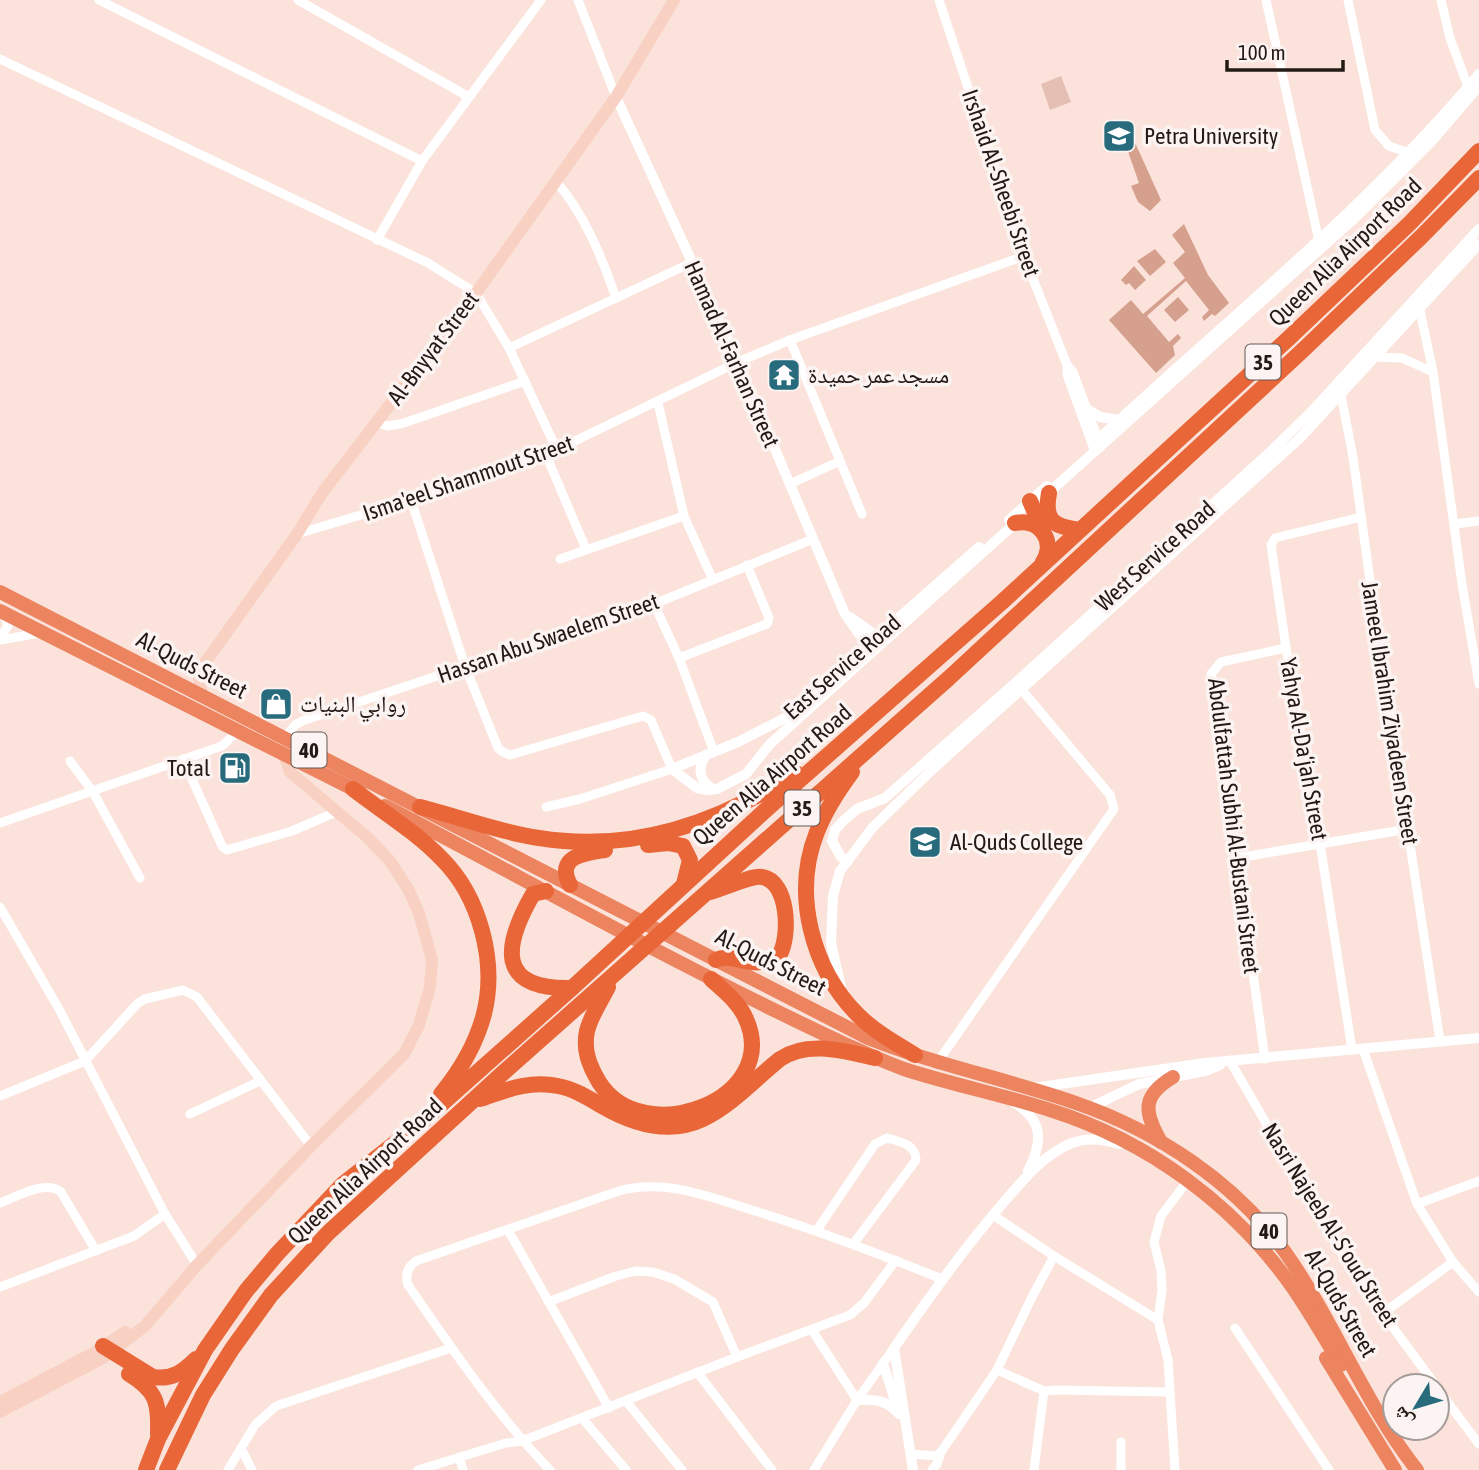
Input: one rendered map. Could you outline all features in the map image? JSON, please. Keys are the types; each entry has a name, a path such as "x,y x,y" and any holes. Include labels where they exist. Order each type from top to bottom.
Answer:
{"highway":[{"name":"Queen Alia Airport Road","path":"146,1470 158,1439 205,1350 246,1291 343,1184 418,1125 1041,565 1289,338 1410,223 1479,151"},
{"name":"Queen Alia Airport Road","path":"167,1470 203,1395 232,1349 271,1295 328,1233 504,1072 864,755 1302,351 1479,178"},
{"path":"1049,493 1046,508 1051,520 1062,527 1079,530"},
{"path":"1032,504 1048,541 1048,552 1041,565"},
{"path":"1016,523 1031,523 1044,531"},
{"name":"Al-Quds Street","path":"0,592 202,696 353,789 711,979 875,1058 1080,1121 1136,1148 1189,1179 1227,1212 1291,1285 1406,1470"},
{"name":"Al-Quds Street","path":"2,612 239,730 284,745 420,807 868,1038 937,1063 1089,1108 1162,1143 1220,1183 1253,1213 1275,1239 1297,1269 1391,1433 1417,1470"},
{"path":"420,807 492,828 540,838 585,842 635,839 721,815 760,796 851,737"},
{"path":"864,755 827,811 816,833 807,874 808,915 818,954 834,986 849,1006 871,1027 915,1055"},
{"path":"353,789 413,832 443,860 462,885 485,944 489,982 484,1014 466,1058 418,1125"},
{"path":"570,885 566,872 571,859 576,855 668,843 676,843 688,852 690,860 684,884"},
{"path":"708,892 750,878 764,877 779,890 784,908 786,936 780,954 758,963 724,957 716,960"},
{"path":"547,891 533,894 519,919 513,940 514,967 525,979 538,986 549,989 572,988"},
{"path":"612,978 588,1029 588,1062 611,1096 631,1109 660,1115 692,1111 711,1104 734,1086 746,1068 751,1041 747,1021 732,998 711,979"},
{"path":"474,1101 516,1086 546,1084 573,1090 632,1121 670,1127 701,1120 718,1111 779,1059 791,1053 817,1049 875,1058"},
{"path":"1162,1143 1150,1119 1149,1102 1156,1088 1173,1077"},
{"path":"1080,1121 1089,1108"},
{"path":"1241,1227 1251,1224 1253,1213"},
{"path":"1291,1285 1294,1301 1310,1332 1395,1470"},
{"path":"103,1352 145,1374 162,1378 179,1374 205,1350"},
{"path":"103,1352 141,1382 154,1396 159,1414 158,1439"}],"main road":[{"name":"Al-Bnyyat Street","path":"202,696 200,673 230,628 297,534 322,493 476,293 615,97 674,0"},
{"path":"218,622 230,628"},
{"path":"0,1412 145,1326 197,1265 404,1054 419,1025 430,987 432,960 426,933 408,889 390,861 367,837 290,772 284,745"},
{"path":"0,1402 103,1352"}],"street":[{"path":"99,0 422,161"},
{"path":"298,0 315,4 469,97"},
{"path":"578,0 615,97"},
{"name":"Irshaid Al-Sheebi Street","path":"939,0 1024,256 1067,365 1073,372 1097,446"},
{"path":"1266,0 1319,241"},
{"path":"1348,0 1375,130 1389,146 1409,153"},
{"path":"1441,0 1450,38 1473,87"},
{"path":"377,240 422,161 538,2"},
{"path":"0,59 428,263 476,293 509,348 557,450"},
{"name":"East Service Road","path":"713,789 740,778 770,744 879,640 1356,217 1431,142 1473,87 1479,74"},
{"name":"East Service Road","path":"671,769 738,742 776,723 795,711 879,640 1016,523 1032,504 1049,493 1097,446 1119,420 1319,241 1473,87"},
{"name":"Hamad Al-Farhan Street","path":"615,97 738,362 845,614 879,640"},
{"path":"555,180 582,215 616,298"},
{"name":"West Service Road","path":"849,1006 836,972 830,927 831,906 840,871 880,819 935,760 1374,357 1479,229"},
{"name":"West Service Road","path":"848,861 841,857 832,841 838,826 857,809 885,798 1022,690 1276,461 1417,303 1479,244"},
{"name":"Isma'eel Shammout Street","path":"297,534 546,455 738,362 790,340 1024,256"},
{"path":"509,348 691,263"},
{"path":"1417,303 1433,372 1479,684"},
{"path":"790,340 862,514"},
{"path":"1374,357 1402,358 1433,372"},
{"name":"Irshaid Al-Sheebi Street","path":"1067,365 1067,375 1097,446"},
{"path":"376,423 388,426 404,423 525,382"},
{"name":"Jameel Ibrahim Ziyadeen Street","path":"1337,392 1361,517 1440,1041"},
{"path":"658,403 684,516 712,578"},
{"path":"1087,409 1100,417 1119,420"},
{"path":"546,455 586,550"},
{"path":"790,484 840,461"},
{"path":"411,500 465,666 498,748 510,755 643,716 651,720 671,769 697,788 713,789"},
{"path":"560,559 684,516"},
{"name":"Yahya Al-Da‘jah Street","path":"1361,517 1296,531 1275,538 1270,545 1357,1049 1417,1204 1454,1262 1479,1292"},
{"path":"1455,524 1479,521"},
{"name":"Hassan Abu Swaelem Street","path":"284,745 295,725 302,721 654,604 712,578 813,539"},
{"path":"679,658 767,624 769,618 747,565"},
{"path":"654,604 679,658 710,753 700,771 704,782 713,789"},
{"path":"0,638 8,626 2,612"},
{"path":"0,638 44,633"},
{"name":"Abdulfattah Subhi Al-Bustani Street","path":"1265,1059 1210,674 1221,662 1286,648"},
{"path":"937,1063 1114,809 1110,795 1022,690"},
{"path":"0,824 222,746 239,730"},
{"path":"738,742 751,749 755,763"},
{"path":"183,759 222,846 227,850 292,831 336,812"},
{"path":"70,761 93,792 140,877"},
{"path":"546,807 580,799 671,769"},
{"path":"1237,858 1408,829"},
{"path":"0,907 5,926 59,1009 165,1214 197,1265"},
{"path":"0,1096 85,1061 138,1003 183,990 197,997 311,1146"},
{"path":"1031,1089 1228,1061 1479,1038"},
{"path":"1089,1108 1139,1084 1205,1071 1228,1061"},
{"name":"Nasri Najeeb Al-S‘oud Street","path":"1228,1061 1353,1273 1425,1372"},
{"path":"190,1114 260,1081"},
{"path":"1001,1096 1027,1113 1038,1133 1038,1149 1025,1178"},
{"path":"817,1230 876,1144 887,1138 909,1145 916,1153 916,1160 854,1243"},
{"path":"814,1470 857,1400 942,1279 1025,1178 1056,1152 1077,1142 1098,1139 1136,1148"},
{"path":"1175,1470 1168,1360 1158,1320 1162,1290 1161,1271 1154,1242 1161,1216 1189,1179"},
{"path":"1417,1204 1479,1181"},
{"path":"0,1203 47,1186 57,1188 96,1251"},
{"path":"550,1470 522,1441 451,1348 408,1285 405,1278 407,1271 421,1258 618,1191 656,1186 683,1189 817,1230 942,1279"},
{"path":"0,1287 134,1236 165,1214"},
{"path":"993,1215 1158,1320"},
{"path":"508,1230 609,1408"},
{"path":"911,1454 937,1456 941,1452 997,1370 1054,1256"},
{"path":"418,1470 522,1441 812,1330 857,1310 896,1260"},
{"path":"1382,1314 1454,1262"},
{"path":"548,1302 616,1276 643,1270 653,1272 674,1279 713,1302 737,1357"},
{"path":"1236,1328 1329,1470"},
{"path":"812,1330 857,1400"},
{"path":"228,1470 263,1417 285,1401 451,1348"},
{"path":"894,1348 914,1470"},
{"path":"883,1363 906,1428"},
{"path":"997,1370 1044,1391 1168,1392"},
{"path":"697,1372 772,1470"},
{"path":"1034,1470 1044,1391"},
{"path":"857,1400 879,1400 891,1405 900,1415"},
{"path":"626,1401 682,1470"},
{"name":"Nasri Najeeb Al-S‘oud Street","path":"1451,1407 1479,1444"},
{"path":"582,1418 626,1470"},
{"path":"1121,1442 1121,1470"},
{"path":"241,1448 252,1470"},
{"path":"932,1470 941,1452"},
{"path":"459,1457 463,1470"}],"shaded area":[{"path":"1061,76 1071,102 1050,110 1041,84"},
{"path":"1133,138 1161,200 1150,211 1138,202 1131,186 1139,183 1124,140"},
{"path":"1184,224 1208,275 1229,303 1215,316 1212,314 1204,321 1202,317 1209,310 1186,281 1147,316 1169,342 1178,334 1181,338 1173,346 1175,355 1156,373 1109,320 1131,300 1143,314 1185,278 1173,263 1185,252 1172,235"},
{"path":"1155,249 1166,262 1150,276 1137,261"},
{"path":"1134,266 1146,280 1135,290 1129,283 1126,285 1121,280"},
{"path":"1178,297 1189,310 1175,322 1164,310"}],"place":[{"name":"Petra University","path":"1119,136"},
{"name":"مسجد عمر حميدة","path":"784,375"},
{"name":"روابي البنيات","path":"276,704"},
{"name":"Total","path":"235,768"},
{"name":"Al-Quds College","path":"925,842"}]}
